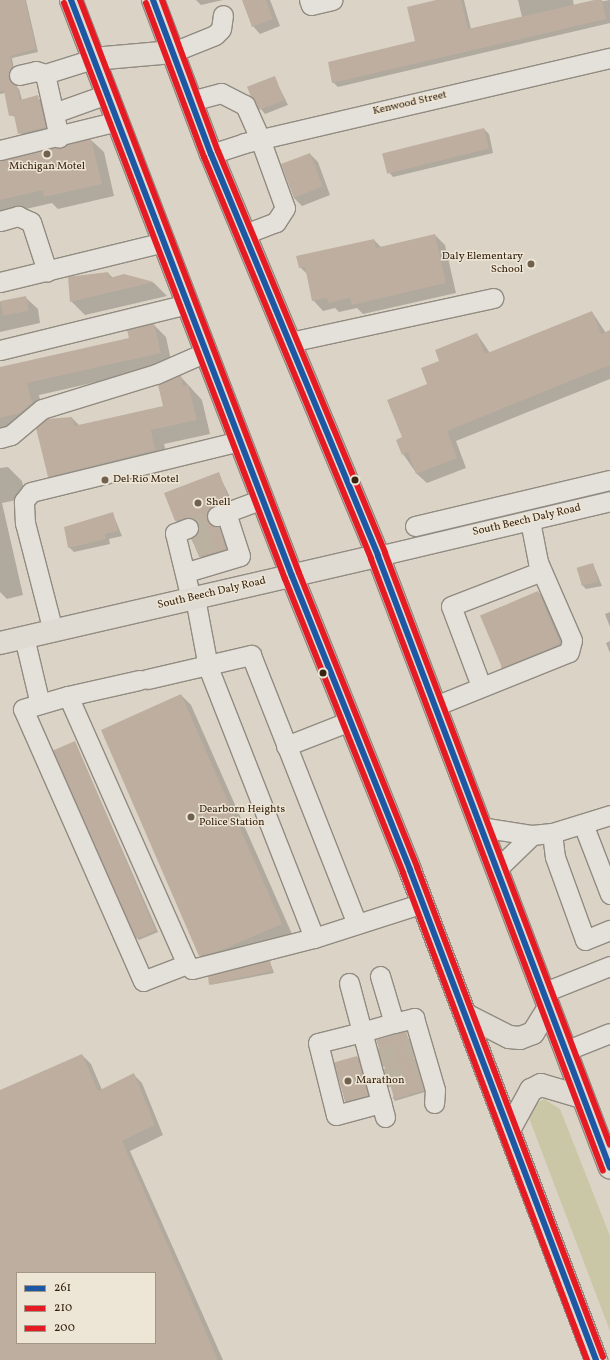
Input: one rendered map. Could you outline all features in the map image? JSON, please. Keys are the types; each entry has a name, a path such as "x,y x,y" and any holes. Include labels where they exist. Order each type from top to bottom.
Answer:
{"main road":[{"path":"70,0 118,121 292,576 423,903 596,1360"},
{"path":"153,0 211,154 378,556 545,1001 610,1168"},
{"path":"93,59 172,52"},
{"name":"South Beech Daly Road","path":"0,642 378,556"},
{"path":"466,1015 509,1038 520,1038 533,1033 545,1001"},
{"path":"509,1130 531,1090 541,1085 582,1097"}],"street":[{"path":"309,0 311,5 332,0"},
{"path":"172,52 215,35 221,29 223,15"},
{"name":"Kenwood Street","path":"211,154 260,139 610,58"},
{"path":"19,74 36,71 45,74 93,59"},
{"path":"45,74 59,137"},
{"path":"54,113 107,94"},
{"path":"191,101 221,94 245,105 260,139 285,208 276,222 245,234"},
{"path":"0,150 59,137 118,121"},
{"path":"0,220 18,216 31,222 47,271"},
{"path":"0,282 164,242"},
{"path":"290,342 493,298"},
{"path":"0,350 187,304"},
{"path":"0,438 12,435 42,408 156,374 206,352"},
{"path":"240,441 31,492 24,501 37,634 53,700 187,964 192,970 314,938 423,903"},
{"path":"414,526 484,508 610,480"},
{"path":"187,572 240,556 225,523 262,499"},
{"name":"South Beech Daly Road","path":"378,556 610,502"},
{"path":"484,508 489,530"},
{"path":"435,706 481,686 569,652 572,640 542,571 530,521"},
{"path":"188,528 175,533 188,549 187,572 208,666 314,938"},
{"path":"481,686 451,606 542,571"},
{"path":"187,964 142,981 23,709 53,700 251,655 357,924"},
{"path":"286,746 350,721"},
{"path":"480,827 553,839 583,824 610,815"},
{"path":"583,824 610,894"},
{"path":"496,870 532,835"},
{"path":"553,839 596,935"},
{"path":"545,1001 610,966"},
{"path":"380,976 394,1024"},
{"path":"349,983 362,1032 374,1059 380,1080 383,1110 336,1116 318,1042 362,1032 394,1024 414,1018 434,1103"},
{"path":"565,1051 610,1033"}],"shaded area":[{"path":"544,1099 560,1109 610,1236 610,1331 529,1118 530,1108"}],"building":[{"path":"0,0 25,0 36,49 10,56 12,67 8,77 17,86 20,100 38,95 46,127 18,134 14,115 9,116 4,91 0,91"},
{"path":"242,0 266,0 273,19 252,27"},
{"path":"436,0 461,0 468,29 594,0 602,0 606,19 332,83 328,62 415,41 407,7"},
{"path":"275,76 284,100 256,111 247,87"},
{"path":"484,128 489,148 387,174 382,153"},
{"path":"91,139 102,184 44,197 43,190 0,200 0,161"},
{"path":"310,153 323,187 294,198 281,164"},
{"path":"435,234 446,283 352,305 350,298 328,303 327,298 312,301 305,267 299,268 296,256 374,239 376,248"},
{"path":"108,272 110,278 124,274 154,282 70,302 68,277"},
{"path":"26,296 29,311 3,316 0,301"},
{"path":"592,311 601,334 610,330 610,365 447,431 457,458 416,474 408,452 402,455 396,440 402,437 387,400 427,384 421,368 439,361 435,350 477,333 485,354"},
{"path":"154,323 161,353 27,383 32,403 20,413 0,418 0,367 129,338 127,330"},
{"path":"181,375 183,386 188,385 197,420 151,430 155,450 48,477 36,428 47,419 72,417 74,426 163,406 158,385"},
{"path":"219,472 229,500 213,506 206,515 210,524 219,527 226,549 199,557 192,538 199,530 198,524 189,517 175,521 164,493"},
{"path":"113,512 118,531 105,534 106,539 68,548 64,527"},
{"path":"593,563 598,581 582,586 577,568"},
{"path":"538,591 560,643 502,668 480,616"},
{"path":"181,694 282,924 222,950 199,956 101,730"},
{"path":"75,741 155,931 133,940 53,750"},
{"path":"270,960 272,971 209,985 208,976"},
{"path":"406,1031 424,1090 394,1099 376,1040"},
{"path":"82,1054 98,1091 134,1073 155,1125 122,1141 218,1360 0,1360 0,1090"},
{"name":"Marathon","path":"357,1056 368,1095 345,1102 334,1063"}],"tunnel":[{"path":"188,528 217,516"},
{"path":"195,547 224,533"},
{"path":"378,1058 418,1045"},
{"path":"385,1078 424,1065"}],"transit line":[{"name":"261","path":"71,0 292,576 410,870 596,1360"},
{"name":"200","path":"80,0 299,573 417,867 603,1357"},
{"name":"261","path":"153,0 211,154 378,556 610,1168"},
{"name":"200","path":"162,0 218,151 385,553 610,1145"},
{"name":"210","path":"64,3 285,579 403,873 587,1360"},
{"name":"210","path":"146,3 204,157 371,559 603,1171"}],"place":[{"name":"Michigan Motel","path":"47,154"},
{"name":"Daly Elementary School","path":"531,264"},
{"name":"Del Rio Motel","path":"105,480"},
{"name":"Shell","path":"198,503"},
{"name":"Dearborn Heights Police Station","path":"191,817"},
{"name":"Marathon","path":"348,1081"}]}
